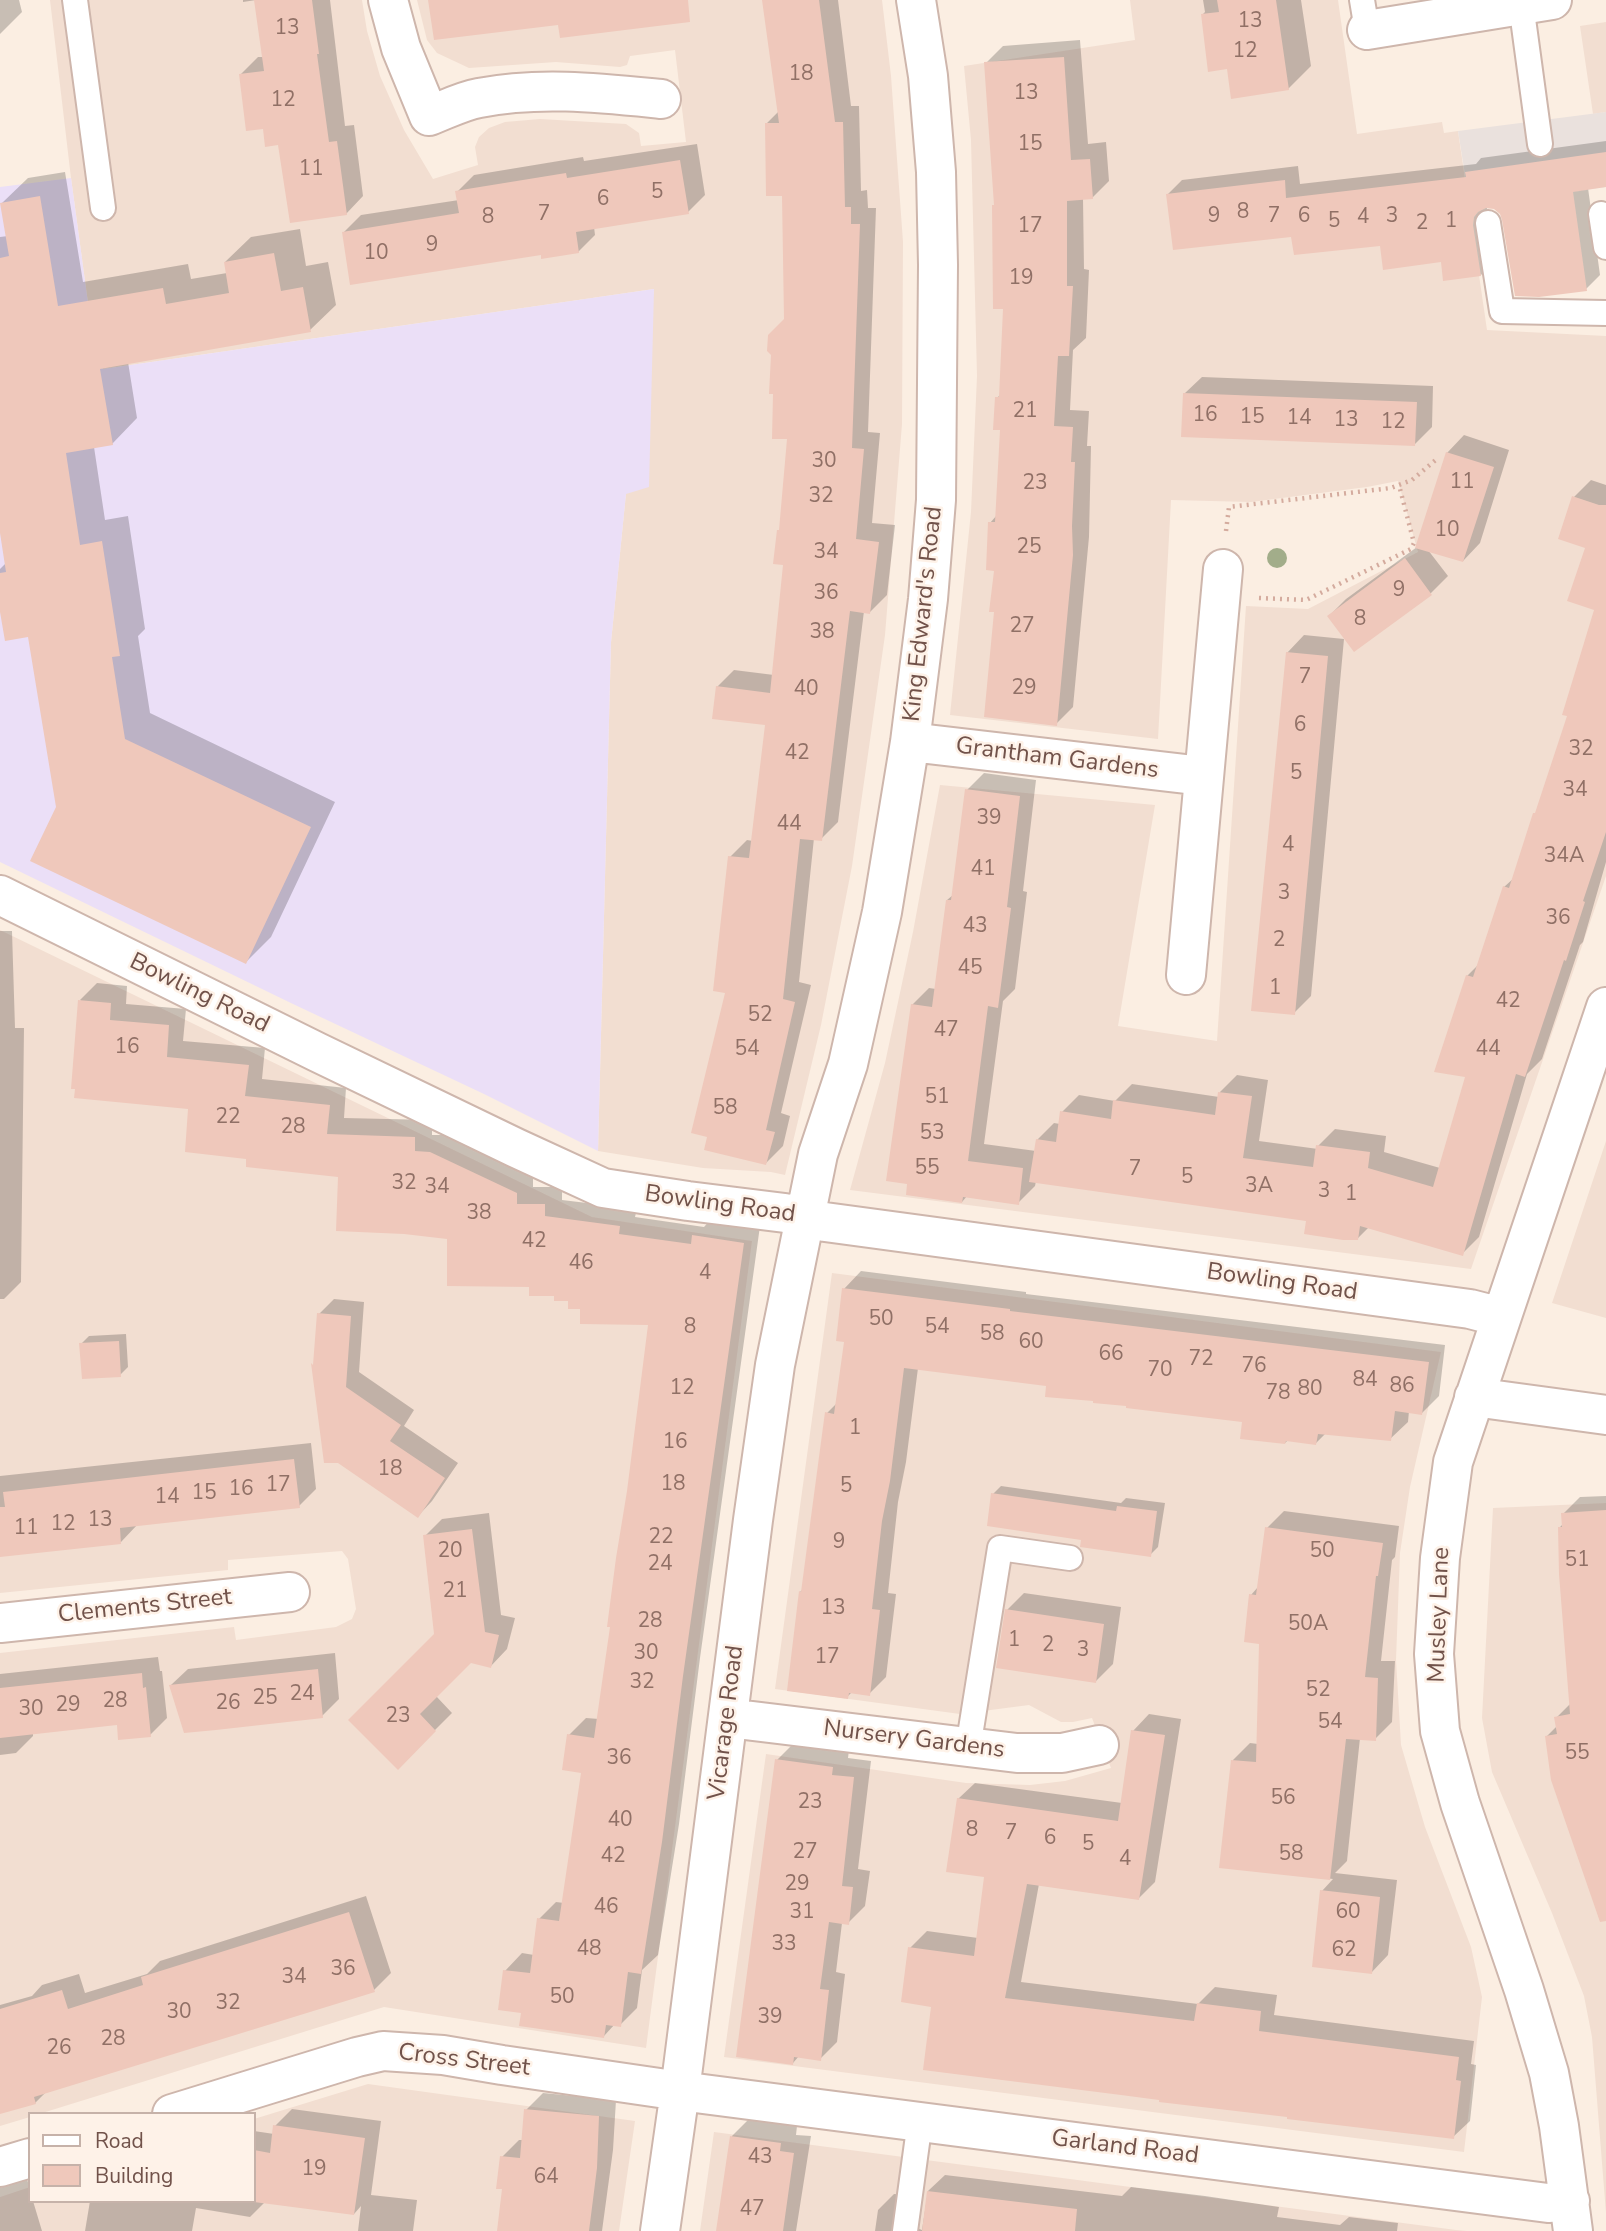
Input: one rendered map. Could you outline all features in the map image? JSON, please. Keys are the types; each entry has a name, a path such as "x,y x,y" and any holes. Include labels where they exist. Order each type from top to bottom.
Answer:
{"street":[{"path":"388,0 401,48 429,116 477,98 520,92 575,91 661,99"},
{"name":"King Edward's Road","path":"805,1217 818,1154 848,1065 879,925 910,742 928,599 936,500 939,372 936,172 928,76 916,0"},
{"path":"1364,15 1536,2"},
{"path":"1186,975 1222,583"},
{"name":"Grantham Gardens","path":"910,742 1203,776"},
{"name":"Bowling Road","path":"0,895 516,1149 603,1188 852,1225 1470,1309 1501,1317"},
{"name":"Musley Lane","path":"1571,2216 1549,2073 1524,1990 1460,1803 1440,1731 1434,1654 1440,1558 1453,1462 1606,1006"},
{"name":"Vicarage Road","path":"660,2231 775,1365 805,1217"},
{"path":"1474,1397 1606,1415"},
{"name":"Clements Street","path":"0,1623 290,1592"},
{"name":"Nursery Gardens","path":"728,1718 1017,1752 1062,1753 1099,1745"},
{"name":"Cross Street","path":"178,2112 383,2051 443,2054 680,2091"},
{"name":"Garland Road","path":"680,2091 1548,2203 1571,2216"},
{"path":"0,2167 28,2159"}],"lane":[{"path":"75,0 103,208"},
{"path":"1536,2 1540,144"},
{"path":"1601,214 1606,247"},
{"path":"1488,223 1502,311 1606,313"},
{"path":"968,1748 1000,1548 1070,1558"},
{"path":"905,2231 920,2121"}],"path":[{"path":"1399,485 1414,544 1412,549 1306,600 1222,583 1229,507 1391,488 1412,480 1438,458"}],"shaded area":[{"path":"50,0 362,0 367,31 380,76 404,130 433,179 478,165 475,147 479,137 489,128 505,122 540,119 626,124 639,133 641,146 686,142 675,50 630,56 627,65 620,67 556,62 469,68 437,53 427,40 417,0 882,0 891,76 903,242 902,424 885,635 852,866 821,1025 785,1175 703,1168 598,1151 611,642 626,493 654,289 103,369 88,303"},
{"path":"1130,0 1338,0 1357,134 1442,122 1444,133 1458,131 1487,330 1606,336 1606,876 1471,1269 850,1190 885,1063 940,785 1155,805 1118,1026 1217,1041 1246,606 1308,609 1418,552 1398,481 1251,502 1171,500 1158,739 950,715 971,512 977,376 971,140 964,66 1135,40"},
{"path":"1606,22 1606,112 1593,114 1580,26"},
{"path":"1606,112 1606,187 1470,206 1458,131"},
{"path":"71,178 88,303 103,369 654,289 649,487 626,494 611,642 598,1151 0,862 0,187"},
{"path":"0,930 592,1217 752,1241 646,2048 384,2007 45,2112 28,2112 28,2118 0,2126 0,1653 234,1627 236,1640 336,1627 352,1619 356,1609 348,1559 342,1551 228,1560 228,1570 0,1593"},
{"path":"1606,1141 1606,1318 1552,1303"},
{"path":"832,1273 1441,1352 1410,1487 1400,1553 1396,1660 1401,1745 1425,1827 1471,1947 1482,1997 1464,2152 724,2057 766,1754 966,1783 1030,1785 1065,1781 1111,1768 1092,1718 1061,1722 1029,1705 960,1714 775,1689"},
{"path":"1606,1503 1606,2213 1592,2037 1584,1996 1492,1772 1482,1718 1493,1508"},
{"path":"368,2084 635,2121 619,2231 0,2231 0,2197 28,2188 28,2203 256,2203 256,2118"},
{"path":"714,2132 1456,2230 1467,2231 700,2231"}],"building":[{"path":"254,0 312,0 329,142 337,141 347,215 290,223 278,145 265,147 263,129 246,131 239,74 264,71"},
{"path":"428,0 688,0 690,22 560,38 558,25 434,40"},
{"path":"762,0 819,0 835,122 843,122 845,207 851,207 851,224 860,224 852,448 864,449 856,539 879,542 870,614 850,611 822,841 800,839 783,999 795,1002 766,1130 775,1132 766,1165 704,1150 707,1137 691,1133 725,993 713,991 728,856 749,858 765,725 712,719 716,686 770,693 783,565 773,564 779,530 787,439 772,439 773,394 769,394 771,355 767,351 768,335 784,319 782,196 766,196 765,123 779,123"},
{"path":"1217,0 1276,0 1289,90 1231,99 1227,69 1208,72 1201,14 1219,12"},
{"path":"1064,57 1071,160 1090,159 1093,199 1067,201 1067,286 1073,286 1069,356 1058,356 1054,426 1073,427 1071,462 1075,462 1073,555 1057,726 984,717 994,612 989,612 994,571 986,570 988,522 995,522 1000,430 993,430 995,397 999,397 1003,309 993,309 994,205 984,62"},
{"path":"1606,152 1606,187 1573,192 1587,291 1539,297 1515,296 1502,220 1494,209 1486,208 1474,217 1473,225 1481,276 1443,281 1441,262 1383,270 1380,246 1294,255 1291,237 1173,250 1166,194 1285,180 1286,198 1466,177 1465,172"},
{"path":"680,160 689,214 576,232 579,253 541,259 541,255 350,285 342,232 459,213 455,191 566,173 567,178"},
{"path":"40,196 58,306 163,288 166,304 229,293 224,262 274,253 281,291 303,287 311,332 100,369 113,445 66,453 80,545 102,541 120,656 112,657 125,739 311,827 246,964 30,861 56,807 28,637 5,641 0,612 0,573 6,572 0,533 0,258 9,256 0,203"},
{"path":"1183,393 1417,402 1415,446 1181,437"},
{"path":"1446,452 1494,467 1463,562 1415,548"},
{"path":"1572,496 1606,505 1606,832 1566,961 1564,960 1525,1077 1516,1074 1463,1256 1360,1226 1358,1240 1343,1240 1304,1234 1306,1221 1029,1182 1036,1139 1056,1142 1060,1111 1111,1119 1113,1100 1215,1115 1218,1092 1252,1096 1243,1158 1313,1167 1316,1145 1370,1152 1368,1168 1433,1187 1465,1077 1434,1072 1466,975 1473,977 1503,886 1509,888 1535,813 1567,716 1562,715 1594,610 1567,601 1585,548 1558,539"},
{"path":"1405,558 1432,595 1354,652 1327,616"},
{"path":"1286,652 1328,656 1295,1015 1251,1011"},
{"path":"965,789 1020,796 1007,907 1011,908 998,1008 988,1006 968,1161 1023,1168 1019,1205 963,1197 962,1203 906,1195 907,1184 886,1181 911,1004 932,1007 946,900 951,900"},
{"path":"78,1000 111,1003 110,1020 169,1025 167,1057 249,1065 245,1096 330,1105 327,1134 415,1137 415,1151 430,1152 517,1193 517,1204 545,1204 545,1216 620,1226 619,1234 691,1244 692,1235 744,1243 662,1842 641,1974 628,1972 621,2027 606,2025 604,2038 519,2026 521,2013 498,2010 503,1970 530,1973 537,1918 559,1921 581,1773 562,1770 567,1734 594,1738 648,1325 580,1324 580,1309 568,1309 568,1301 554,1301 554,1296 529,1296 529,1287 447,1286 447,1239 336,1231 338,1177 246,1167 246,1159 185,1152 188,1109 74,1098 75,1089 71,1089"},
{"path":"842,1288 1429,1362 1422,1415 1395,1411 1391,1441 1318,1434 1316,1445 1286,1441 1285,1444 1240,1439 1242,1422 1045,1397 1046,1386 904,1368 872,1609 880,1610 870,1696 849,1693 848,1699 787,1691 825,1412 834,1414 844,1342 836,1341"},
{"path":"317,1313 351,1316 346,1387 401,1425 390,1441 445,1478 418,1518 338,1463 324,1463 311,1363 313,1365"},
{"path":"119,1341 121,1377 82,1379 79,1343"},
{"path":"294,1459 300,1508 120,1528 121,1544 0,1557 0,1507 5,1507 3,1492"},
{"path":"991,1493 1116,1511 1117,1506 1157,1511 1151,1557 1080,1547 1081,1540 987,1526"},
{"path":"1606,1510 1606,1921 1600,1922 1551,1780 1545,1736 1557,1734 1554,1717 1570,1714 1559,1574 1558,1527 1562,1527 1561,1513"},
{"path":"1265,1527 1383,1543 1376,1576 1365,1677 1378,1678 1376,1741 1346,1739 1330,1880 1219,1868 1231,1760 1256,1762 1259,1644 1244,1642 1249,1594 1256,1595"},
{"path":"472,1529 485,1632 499,1635 491,1668 471,1663 420,1714 436,1731 398,1770 348,1720 434,1634 423,1535"},
{"path":"1005,1609 1104,1624 1096,1683 996,1668"},
{"path":"318,1669 323,1718 216,1730 184,1733 169,1685"},
{"path":"142,1673 151,1737 118,1740 117,1725 0,1738 0,1688"},
{"path":"1131,1730 1165,1735 1139,1900 1027,1884 1005,1998 1194,2021 1197,2003 1261,2011 1259,2031 1459,2057 1456,2080 1461,2081 1454,2139 923,2070 931,2007 901,2002 908,1947 974,1956 984,1877 946,1872 957,1798 1118,1821"},
{"path":"775,1759 833,1767 832,1775 854,1777 842,1886 853,1887 849,1925 829,1922 820,1989 829,1990 821,2061 794,2057 793,2065 736,2057"},
{"path":"1320,1890 1380,1897 1372,1974 1312,1967"},
{"path":"349,1912 375,1992 34,2097 36,2104 0,2114 0,2009 62,1990 68,2009 143,1985 141,1977"},
{"path":"524,2109 599,2116 597,2168 589,2231 497,2231 502,2189 496,2189 500,2156 520,2158"},
{"path":"273,2125 365,2138 354,2215 256,2202 256,2150 270,2153"},
{"path":"730,2136 781,2143 780,2151 794,2153 783,2231 716,2231"},
{"path":"927,2191 1077,2209 1075,2231 922,2231"}]}
